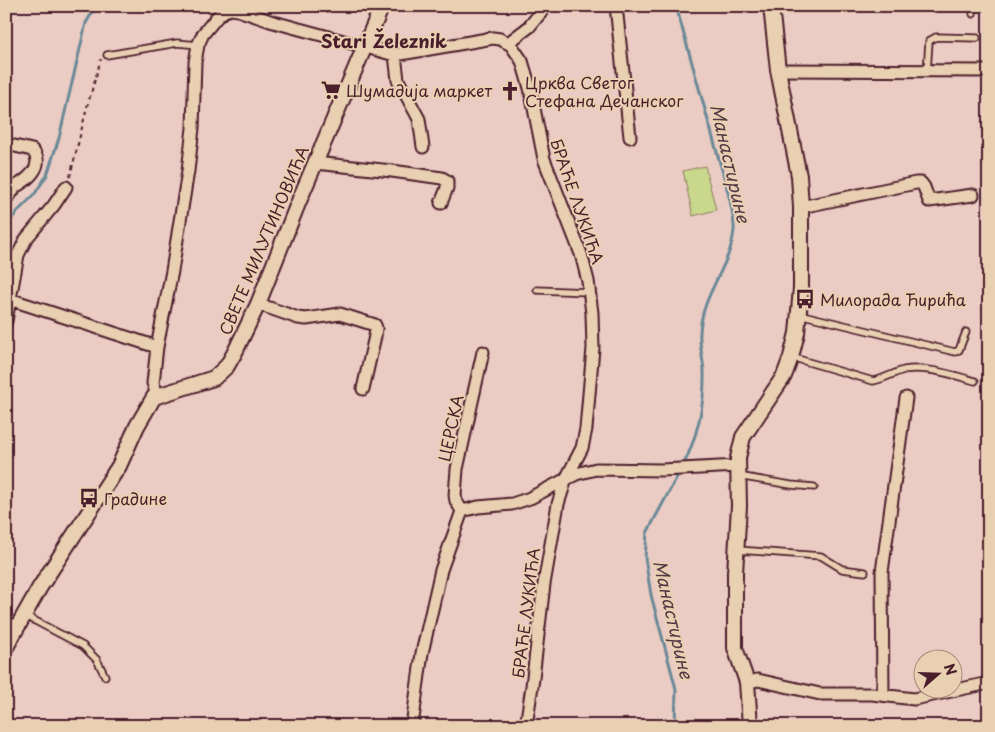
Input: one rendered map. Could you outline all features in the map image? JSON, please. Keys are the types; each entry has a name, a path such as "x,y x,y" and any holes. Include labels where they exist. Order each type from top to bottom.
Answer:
{"street":[{"name":"СВЕТЕ МИЛУТИНОВИЋА","path":"157,395 209,380 226,366 235,352 258,304 315,163 382,6"},
{"path":"6,647 66,545 119,466 137,426 151,400 157,395 153,383 157,347 172,271 188,171 193,128 195,62 198,44 203,34 224,8 238,10 395,55 493,38 508,42 529,27 546,6"},
{"path":"616,6 630,137"},
{"path":"750,726 747,682 735,648 735,573 739,452 743,436 784,376 792,357 799,314 801,207 799,176 778,70 771,6"},
{"name":"БРАЋЕ ЛУКИЋА","path":"508,42 522,61 530,88 544,159 581,254 589,292 593,348 590,391 582,448 566,479 558,504 544,584 526,726"},
{"path":"395,55 398,80 418,119 423,147"},
{"path":"778,70 927,72 989,70"},
{"path":"6,144 32,150 38,158 38,163 28,178 10,185 13,191 6,199"},
{"path":"315,163 392,170 444,179 448,185 441,203"},
{"path":"801,207 916,183 921,183 927,198 932,202 973,196"},
{"path":"6,321 8,298 18,255 26,238 54,205 66,186"},
{"path":"8,298 157,347"},
{"path":"258,304 298,318 306,319 340,314 375,325 375,336 363,389"},
{"name":"ЦЕРСКА","path":"462,510 456,501 455,495 457,469 483,352"},
{"path":"883,695 882,572 906,398"},
{"path":"582,448 586,460 596,469"},
{"path":"412,726 422,652 441,570 462,510 512,504 530,498 566,479 596,469 671,469 692,467 738,471"},
{"path":"747,682 758,680 820,694 883,695 904,698 922,698 989,683"}],"lane":[{"path":"973,6 973,14"},
{"path":"927,72 929,41 931,38 977,38"},
{"path":"107,55 177,43 198,44"},
{"path":"537,290 589,292"},
{"path":"799,314 955,352 959,350 966,332"},
{"path":"792,357 873,381 911,369 937,372 975,381"},
{"path":"738,471 791,485 814,487"},
{"path":"737,550 821,556 842,569 865,572"},
{"path":"24,615 83,646 97,660 105,676"}],"path":[{"path":"66,186 71,176 99,61 107,55"}],"green space":[{"path":"705,166 716,210 693,216 683,171"}],"waterway":[{"path":"6,226 34,195 47,175 59,138 86,23 96,6"},
{"name":"Манастирине","path":"676,6 728,193 734,222 732,243 728,256 710,293 702,319 700,338 704,371 702,408 693,443 683,466"},
{"name":"Манастирине","path":"675,726 676,689 651,595 645,558 647,533 680,471"}],"place":[{"name":"Шумадија маркет","path":"331,90"},
{"name":"Црква Светог Стефана Дечанског","path":"510,91"},
{"name":"Милорада Ћирића","path":"805,299"},
{"name":"Градине","path":"89,498"}],"district":[{"name":"Stari Železnik","path":"384,40"}]}
